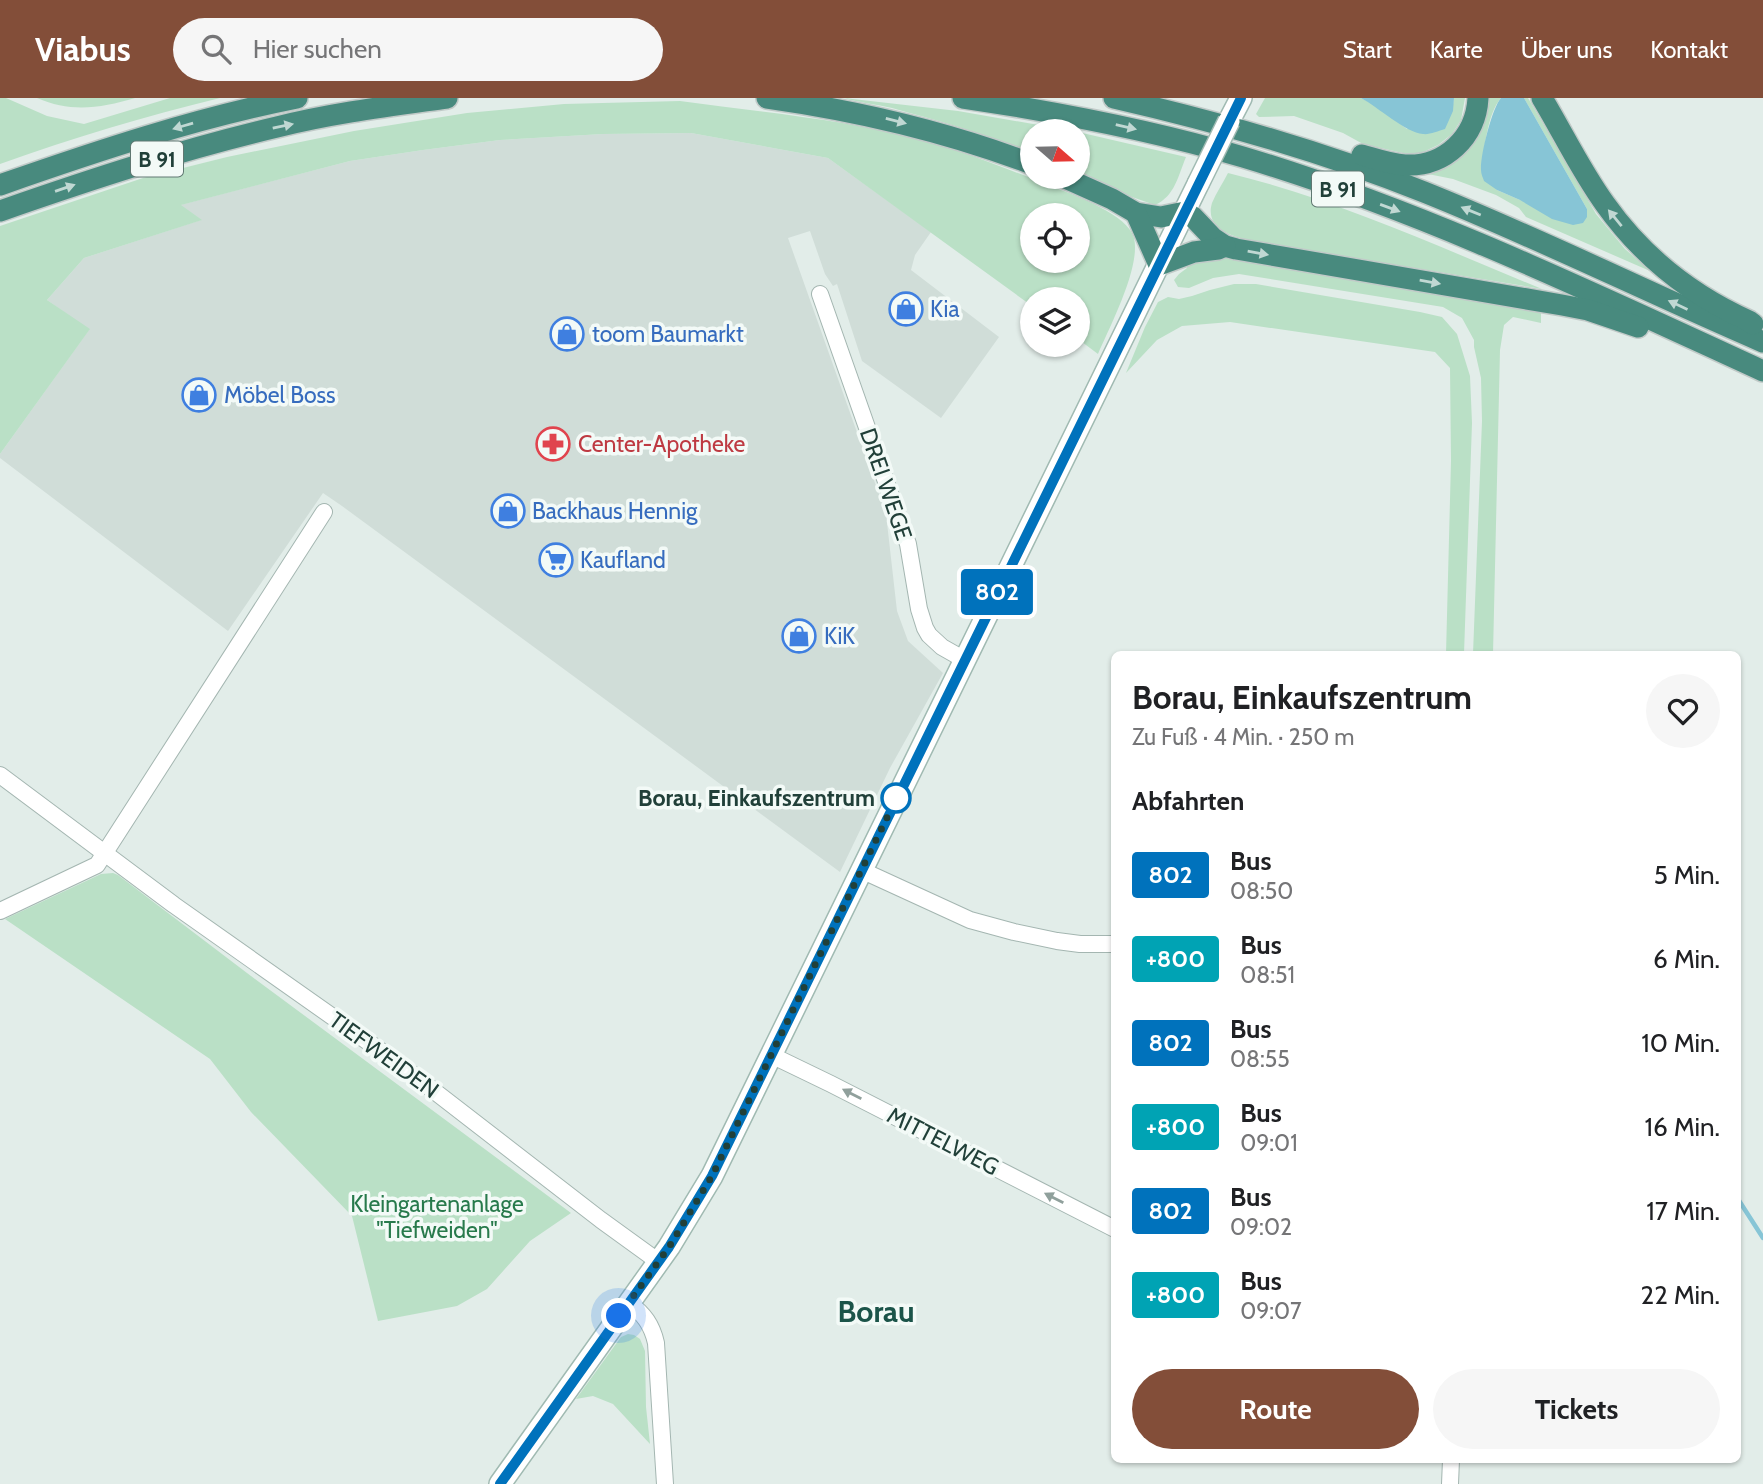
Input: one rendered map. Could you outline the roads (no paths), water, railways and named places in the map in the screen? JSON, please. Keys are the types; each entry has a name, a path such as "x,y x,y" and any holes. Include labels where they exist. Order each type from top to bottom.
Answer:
{"highway":[{"name":"B 91","path":"0,185 95,151 297,98"},
{"name":"B 91","path":"0,211 101,176 279,126 366,109 447,98"},
{"path":"767,98 843,110 915,126 1020,160"},
{"name":"B 91","path":"963,98 1079,117 1256,161 1399,211 1575,284 1763,371"},
{"name":"B 91","path":"1114,98 1304,149 1422,191 1507,226 1763,342"},
{"path":"1304,149 1331,146 1406,165 1432,161 1444,156 1464,140 1475,117 1478,98"},
{"path":"1542,98 1592,185 1628,233 1675,278 1712,302 1749,321 1763,334"},
{"path":"1090,189 1136,213 1161,217 1185,212 1225,246 1588,310 1656,334 1694,339"},
{"path":"1136,213 1159,265 1225,246"}],"main road":[{"path":"500,1484 659,1262 712,1176 1241,98"}],"street":[{"name":"DREI WEGE","path":"820,294 908,544 922,621 929,635 949,652 965,660"},
{"path":"0,911 97,865 324,512"},
{"name":"TIEFWEIDEN","path":"0,775 174,905 398,1063 591,1213 659,1262"},
{"path":"861,870 970,920 1057,941 1111,944"},
{"name":"MITTELWEG","path":"771,1055 831,1083 1111,1228"},
{"path":"629,1303 644,1315 656,1343 665,1484"},
{"path":"1450,1484 1451,1463"}],"water":[{"path":"1361,98 1454,98 1453,111 1445,129 1425,134 1416,133 1400,125"},
{"path":"1501,98 1524,98 1587,209 1587,217 1583,223 1573,225 1552,219 1484,181 1481,163 1490,121"}],"waterway":[{"path":"1741,1204 1763,1238"}],"place":[{"name":"Kia","path":"906,309"},
{"name":"toom Baumarkt","path":"567,334"},
{"name":"Möbel Boss","path":"199,395"},
{"name":"Center-Apotheke","path":"553,444"},
{"name":"Backhaus Hennig","path":"508,511"},
{"name":"Kaufland","path":"556,560"},
{"name":"KiK","path":"799,636"},
{"name":"Borau, Einkaufszentrum","path":"896,798"}],"district":[{"name":"Borau","path":"876,1311"}],"park label":[{"name":"Kleingartenanlage \"Tiefweiden\"","path":"437,1217"}]}
